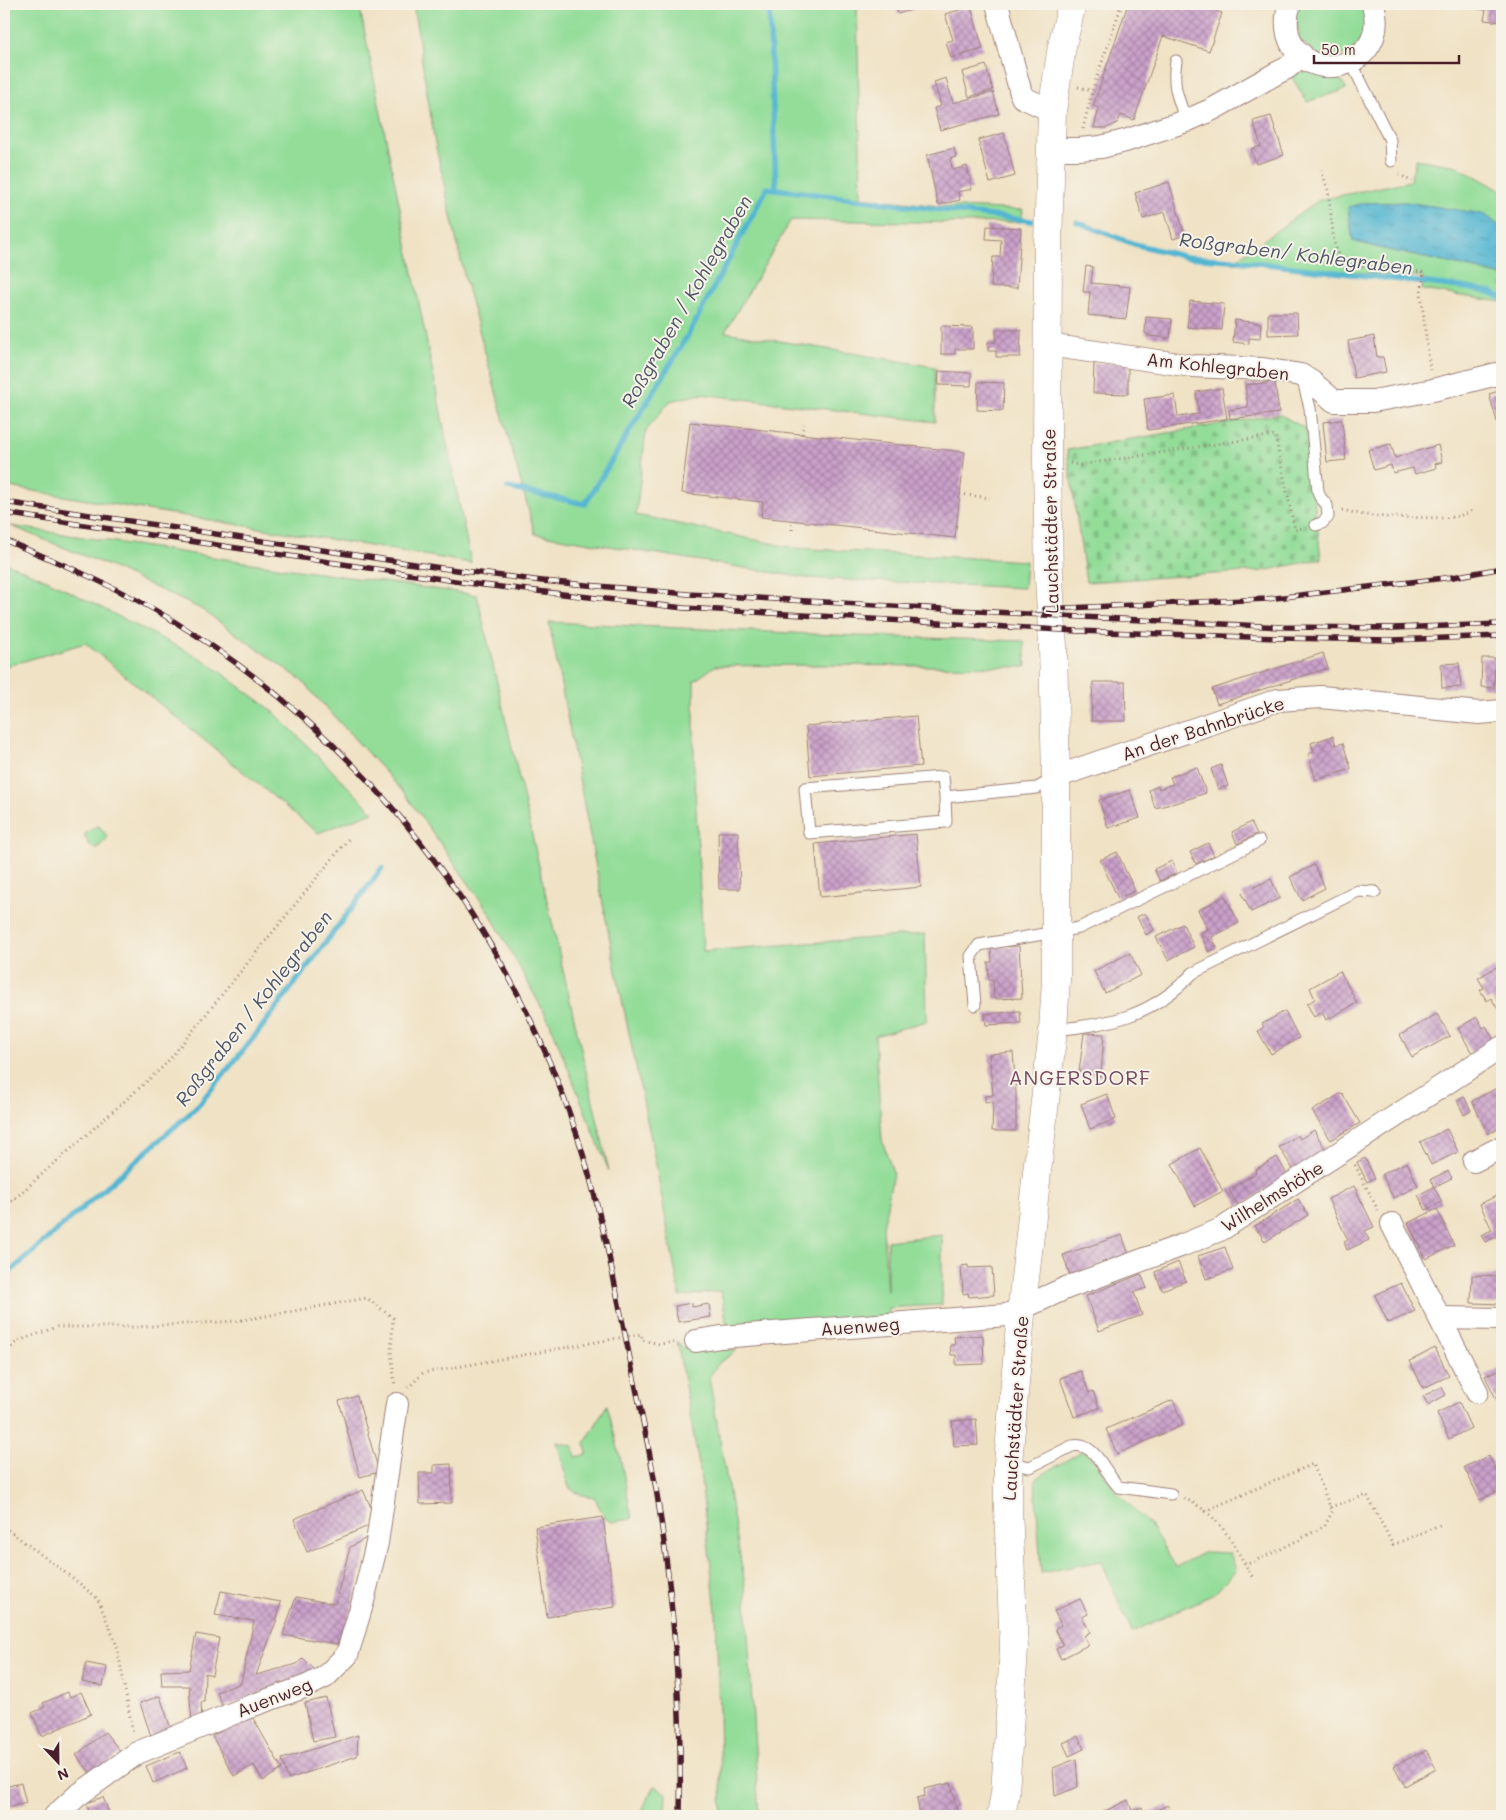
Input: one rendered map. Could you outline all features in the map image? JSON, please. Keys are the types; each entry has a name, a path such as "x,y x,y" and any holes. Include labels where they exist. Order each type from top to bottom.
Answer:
{"main road":[{"name":"Lauchstädter Straße","path":"1001,1816 1014,1648 1008,1463 1022,1307 1053,1030 1056,931 1056,777 1047,460 1050,149 1052,111 1062,46 1072,4"}],"street":[{"path":"997,4 1022,98 1052,111"},
{"path":"1287,5 1288,32 1294,47 1313,62 1326,66 1339,66 1352,62 1363,54 1371,42 1376,29 1376,15 1373,4"},
{"path":"1050,149 1101,147 1186,121 1213,109 1282,70 1302,55"},
{"name":"Am Kohlegraben","path":"1048,345 1192,366 1263,369 1301,375 1334,401 1373,401 1433,390 1497,374"},
{"name":"An der Bahnbrücke","path":"1056,777 1278,700 1321,697 1478,713 1502,711"},
{"name":"Wilhelmshöhe","path":"1022,1307 1066,1288 1222,1229 1502,1047"},
{"path":"1474,1161 1502,1147"},
{"path":"1392,1224 1477,1392"},
{"name":"Auenweg","path":"696,1341 721,1337 1006,1315 1022,1307"},
{"path":"1440,1318 1502,1319"},
{"name":"Auenweg","path":"55,1816 77,1796 137,1754 251,1706 307,1686 325,1677 347,1654 363,1601 377,1543 397,1404"}],"lane":[{"path":"1176,61 1174,79 1176,92 1186,121"},
{"path":"1352,62 1390,140 1391,161"},
{"path":"1301,375 1310,408 1318,491 1320,497 1327,505 1328,517 1322,523 1316,525"},
{"path":"942,777 945,797 946,822 809,833 805,788 942,777"},
{"path":"945,797 1037,788 1056,777"},
{"path":"975,1005 971,956 978,945 1079,928 1259,840"},
{"path":"1053,1030 1090,1026 1132,1016 1158,1003 1180,987 1193,973 1210,964 1358,891 1375,892"},
{"path":"1008,1463 1030,1467 1072,1446 1080,1444 1088,1447 1095,1454 1119,1487 1171,1494"}],"path":[{"path":"1079,149 1092,91 1121,6 1109,4"},
{"path":"1321,170 1328,189 1334,242 1338,255 1350,265 1424,272 1422,290 1433,390"},
{"path":"802,434 804,424"},
{"path":"1047,460 1080,465 1275,435 1295,530 1316,525"},
{"path":"960,494 990,498"},
{"path":"1327,505 1364,515 1386,517 1446,518 1459,516 1475,510"},
{"path":"792,530 793,520"},
{"path":"4,1208 164,1066 350,837"},
{"path":"1347,1148 1383,1219 1392,1224"},
{"path":"4,1354 18,1341 57,1326 133,1327 237,1321 367,1298 393,1318 391,1352 397,1404"},
{"path":"397,1404 408,1387 423,1373 608,1341"},
{"path":"1205,1511 1313,1464 1330,1507 1333,1510 1325,1526 1245,1565"},
{"path":"1171,1494 1188,1500 1205,1511 1228,1533 1253,1578"},
{"path":"1330,1507 1367,1495 1393,1545 1442,1524"},
{"path":"4,1527 79,1583 98,1600 118,1646 137,1754"}],"green space":[{"path":"4,4 359,4 471,563 4,486"},
{"path":"413,4 857,4 861,197 940,206 1023,210 1021,222 791,220 725,332 935,367 935,422 701,394 670,401 646,431 636,515 794,548 1026,561 1024,588 806,578 535,534 465,279 435,143"},
{"path":"1298,4 1364,4 1367,33 1349,54 1322,58 1300,41 1295,14"},
{"path":"1306,72 1330,74 1339,79 1347,89 1307,102 1291,76"},
{"path":"1416,159 1457,166 1502,191 1502,228 1484,214 1364,203 1348,208 1353,241 1502,276 1502,302 1422,290 1423,277 1232,263 1319,200 1410,181"},
{"path":"1279,414 1306,429 1321,559 1262,571 1086,582 1067,450"},
{"path":"11,526 284,568 477,595 609,1171 550,1023 489,912 405,794 300,679 201,609 109,566"},
{"path":"4,562 49,581 204,660 273,711 373,812 318,833 85,643 4,667"},
{"path":"549,622 858,636 1024,641 1026,667 715,666 694,681 694,768 703,951 925,934 927,1021 875,1036 882,1140 893,1173 883,1227 887,1292 887,1241 942,1235 942,1305 888,1308 888,1320 728,1331 721,1291 680,1297 652,1144 614,961"},
{"path":"99,826 107,836 106,840 97,848 91,847 85,838 85,834"},
{"path":"677,1341 682,1348 737,1350 719,1363 709,1377 745,1585 759,1816 722,1816 716,1611 700,1471"},
{"path":"607,1405 621,1461 632,1519 611,1522 605,1518 594,1497 582,1495 569,1488 557,1442 573,1446 576,1457 587,1454 585,1443"},
{"path":"1082,1451 1091,1457 1116,1491 1150,1525 1176,1567 1205,1552 1230,1553 1236,1570 1214,1594 1132,1632 1101,1561 1041,1573 1035,1479"},
{"path":"654,1786 666,1793 665,1816 639,1816"}],"water":[{"path":"1406,202 1484,214 1502,228 1502,276 1353,241 1348,207 1364,203"}],"building":[{"path":"895,4 916,4 917,8 898,14"},
{"path":"1128,4 1193,4 1222,13 1209,51 1163,36 1134,120 1121,115 1117,123 1107,128 1094,128 1099,108 1093,106"},
{"path":"1478,4 1502,4 1502,22 1484,20 1486,10 1477,9"},
{"path":"971,7 983,49 951,58 946,42 953,40 945,14"},
{"path":"986,65 993,90 969,97 962,72"},
{"path":"946,78 953,103 993,92 999,114 940,130 934,108 941,106 934,82"},
{"path":"1271,116 1284,155 1256,164 1251,149 1261,146 1253,121"},
{"path":"1004,133 1015,176 990,183 978,140"},
{"path":"954,148 956,157 950,159 953,170 967,166 972,189 958,192 960,200 938,205 927,155"},
{"path":"1169,182 1185,235 1173,239 1165,212 1143,219 1135,193"},
{"path":"987,226 1021,228 1017,288 991,287 993,257 1000,257 1001,240 986,239"},
{"path":"1086,266 1093,267 1091,283 1130,287 1126,319 1088,315 1090,292 1083,292"},
{"path":"1190,301 1224,304 1222,330 1187,327"},
{"path":"1268,313 1297,313 1298,334 1268,335"},
{"path":"1146,317 1172,319 1170,338 1148,336 1145,333"},
{"path":"1235,320 1261,323 1260,339 1249,338 1249,344 1233,342"},
{"path":"941,326 973,327 973,349 955,349 955,354 941,354"},
{"path":"996,330 1021,330 1020,357 996,357 996,351 988,351 988,342 996,342"},
{"path":"1374,336 1377,357 1383,357 1386,372 1354,378 1348,341"},
{"path":"1094,363 1128,363 1128,394 1093,393"},
{"path":"939,371 972,373 971,386 938,385"},
{"path":"978,382 1004,383 1003,411 977,410"},
{"path":"1275,382 1279,413 1230,419 1229,410 1248,407 1245,385"},
{"path":"1222,388 1227,419 1148,430 1144,399 1175,395 1178,417 1199,414 1196,392"},
{"path":"1502,390 1502,424 1498,425 1489,394"},
{"path":"1342,420 1346,460 1327,462 1323,422"},
{"path":"690,422 965,452 955,538 761,517 763,502 682,493"},
{"path":"1391,444 1395,458 1438,445 1442,462 1435,464 1436,468 1415,474 1413,468 1393,473 1391,465 1374,470 1368,450"},
{"path":"1323,653 1328,668 1217,704 1212,689"},
{"path":"1482,658 1495,658 1494,688 1481,687"},
{"path":"1459,663 1461,687 1442,688 1441,664"},
{"path":"1093,682 1125,682 1126,721 1091,721"},
{"path":"916,716 921,766 810,776 806,726"},
{"path":"1333,736 1336,745 1343,743 1351,769 1316,780 1308,754 1314,752 1311,743"},
{"path":"1221,765 1228,786 1218,789 1211,769"},
{"path":"1197,767 1206,793 1155,808 1149,790 1158,786 1159,789 1173,784 1170,777"},
{"path":"1130,790 1140,818 1108,828 1099,800"},
{"path":"1251,822 1257,834 1237,844 1232,832"},
{"path":"718,832 738,832 740,889 719,889"},
{"path":"916,834 921,887 820,897 815,844"},
{"path":"1208,843 1214,856 1196,864 1190,852"},
{"path":"1117,852 1135,891 1118,898 1100,860"},
{"path":"1172,861 1177,873 1160,881 1154,869"},
{"path":"1314,865 1325,888 1302,900 1290,877"},
{"path":"1271,879 1280,898 1251,912 1242,893"},
{"path":"1225,896 1239,923 1212,937 1217,948 1209,952 1200,933 1208,929 1198,910"},
{"path":"1145,913 1154,930 1146,935 1137,917"},
{"path":"1183,924 1194,947 1168,960 1156,937"},
{"path":"1019,946 1022,998 994,999 993,980 989,980 988,962 992,962 991,947"},
{"path":"1130,953 1141,975 1105,993 1094,971"},
{"path":"1496,967 1502,978 1502,1009 1499,1011 1491,998 1487,1001 1480,990 1484,988 1478,978"},
{"path":"1340,971 1357,1003 1326,1020 1322,1012 1314,1017 1307,1004 1315,999 1310,988"},
{"path":"1020,1011 1021,1023 986,1025 985,1014"},
{"path":"1285,1011 1299,1038 1271,1054 1258,1031 1264,1027 1262,1024"},
{"path":"1437,1014 1450,1036 1412,1057 1400,1035"},
{"path":"1477,1017 1483,1028 1486,1026 1495,1042 1473,1055 1458,1028"},
{"path":"1084,1033 1104,1034 1101,1076 1079,1072"},
{"path":"1013,1052 1016,1131 992,1131 993,1101 985,1102 985,1096 993,1095 989,1054"},
{"path":"1497,1088 1502,1098 1502,1126 1488,1134 1472,1101"},
{"path":"1342,1093 1360,1123 1331,1140 1312,1111"},
{"path":"1107,1094 1116,1119 1090,1129 1081,1104"},
{"path":"1464,1096 1471,1111 1464,1115 1457,1100"},
{"path":"1447,1129 1458,1152 1431,1165 1420,1142"},
{"path":"1314,1130 1326,1150 1294,1171 1279,1147 1298,1135 1300,1139"},
{"path":"1200,1148 1223,1191 1195,1206 1172,1164"},
{"path":"1277,1157 1288,1176 1239,1206 1229,1190 1256,1173 1255,1170"},
{"path":"1365,1158 1375,1178 1367,1182 1357,1162"},
{"path":"1407,1162 1418,1186 1393,1198 1382,1174"},
{"path":"1448,1171 1452,1178 1434,1187 1431,1179"},
{"path":"1354,1186 1374,1227 1365,1231 1369,1240 1347,1250 1344,1242 1348,1240 1328,1199"},
{"path":"1434,1187 1442,1202 1426,1210 1418,1195"},
{"path":"1502,1193 1502,1234 1485,1242 1481,1235 1492,1230 1480,1204"},
{"path":"1298,1199 1308,1215 1265,1242 1255,1226"},
{"path":"1437,1209 1454,1245 1426,1259 1408,1223"},
{"path":"1122,1235 1129,1255 1070,1275 1063,1255"},
{"path":"1225,1247 1233,1270 1206,1279 1198,1256"},
{"path":"1178,1262 1186,1281 1162,1290 1155,1272"},
{"path":"968,1265 968,1268 992,1267 994,1295 969,1297 968,1293 963,1294 961,1266"},
{"path":"1141,1274 1147,1288 1134,1292 1142,1315 1099,1331 1086,1296"},
{"path":"1472,1275 1502,1276 1502,1304 1471,1303"},
{"path":"1401,1283 1415,1311 1388,1323 1375,1295"},
{"path":"692,1303 692,1307 709,1304 711,1317 678,1322 675,1306"},
{"path":"983,1335 984,1364 956,1365 956,1355 951,1355 950,1345 955,1345 954,1337"},
{"path":"1435,1348 1449,1376 1423,1388 1410,1361"},
{"path":"1502,1368 1502,1411 1485,1376"},
{"path":"1081,1371 1089,1393 1093,1391 1099,1408 1074,1417 1060,1378"},
{"path":"1442,1387 1446,1395 1428,1405 1423,1396"},
{"path":"357,1396 379,1472 360,1477 339,1401"},
{"path":"1173,1400 1183,1425 1117,1454 1106,1429"},
{"path":"1459,1402 1471,1428 1449,1439 1437,1413"},
{"path":"976,1419 978,1445 954,1446 952,1421"},
{"path":"1489,1456 1502,1483 1502,1489 1480,1500 1464,1467"},
{"path":"451,1464 452,1503 420,1504 419,1473 434,1473 434,1465"},
{"path":"363,1490 373,1512 371,1525 307,1552 294,1519"},
{"path":"603,1517 615,1607 547,1617 535,1527"},
{"path":"370,1536 348,1624 337,1644 283,1635 296,1597 335,1604 350,1547"},
{"path":"221,1591 281,1602 276,1622 256,1675 297,1664 303,1658 316,1671 223,1708 217,1692 241,1683 254,1621 215,1615"},
{"path":"1080,1599 1088,1614 1082,1617 1090,1632 1084,1636 1088,1645 1061,1659 1056,1649 1063,1645 1055,1629 1061,1625 1054,1611"},
{"path":"196,1634 219,1638 212,1675 205,1673 204,1702 201,1702 202,1719 192,1723 189,1686 162,1686 161,1671 189,1670"},
{"path":"86,1663 107,1667 103,1686 82,1682"},
{"path":"68,1692 70,1697 81,1692 91,1714 42,1736 32,1713 45,1707 43,1703"},
{"path":"160,1696 172,1732 152,1739 140,1703"},
{"path":"326,1698 335,1737 313,1741 305,1703"},
{"path":"253,1718 282,1769 263,1781 254,1765 234,1776 212,1736 232,1725"},
{"path":"105,1732 121,1752 92,1775 76,1755"},
{"path":"358,1735 357,1756 288,1779 282,1759"},
{"path":"1078,1736 1084,1749 1069,1756 1063,1743"},
{"path":"1426,1750 1436,1769 1405,1786 1394,1766"},
{"path":"180,1752 187,1768 153,1783 146,1766"},
{"path":"1076,1759 1078,1787 1055,1796 1053,1768"},
{"path":"21,1783 26,1803 4,1809 4,1787"},
{"path":"951,1783 958,1816 920,1816 917,1798 925,1796 924,1789"},
{"path":"103,1797 110,1816 91,1816 86,1803"},
{"path":"1128,1800 1132,1811 1142,1807 1145,1815 1168,1805 1173,1816 1105,1816 1103,1812"}],"waterway":[{"path":"769,4 776,189"},
{"name":"Roßgraben / Kohlegraben","path":"508,488 585,504 688,335 767,188 1032,221"},
{"name":"Roßgraben/ Kohlegraben","path":"1077,222 1134,244 1186,257 1232,260 1461,287 1490,292 1502,298"},
{"name":"Roßgraben / Kohlegraben","path":"4,1277 196,1108 258,1032 382,868"}],"railway":[{"path":"4,502 441,568 542,581 688,594 1281,627 1392,628 1502,624"},
{"path":"4,513 475,584 684,608 1077,631 1278,638 1392,640 1502,636"},
{"path":"4,540 90,577 172,620 242,667 306,720 366,778 420,841 468,909 511,981 547,1056 586,1164 608,1251 647,1441 660,1514 670,1589 679,1702 680,1816"},
{"path":"1045,609 1267,599 1453,577 1502,568"}],"district":[{"name":"ANGERSDORF","path":"1080,1077"}]}
